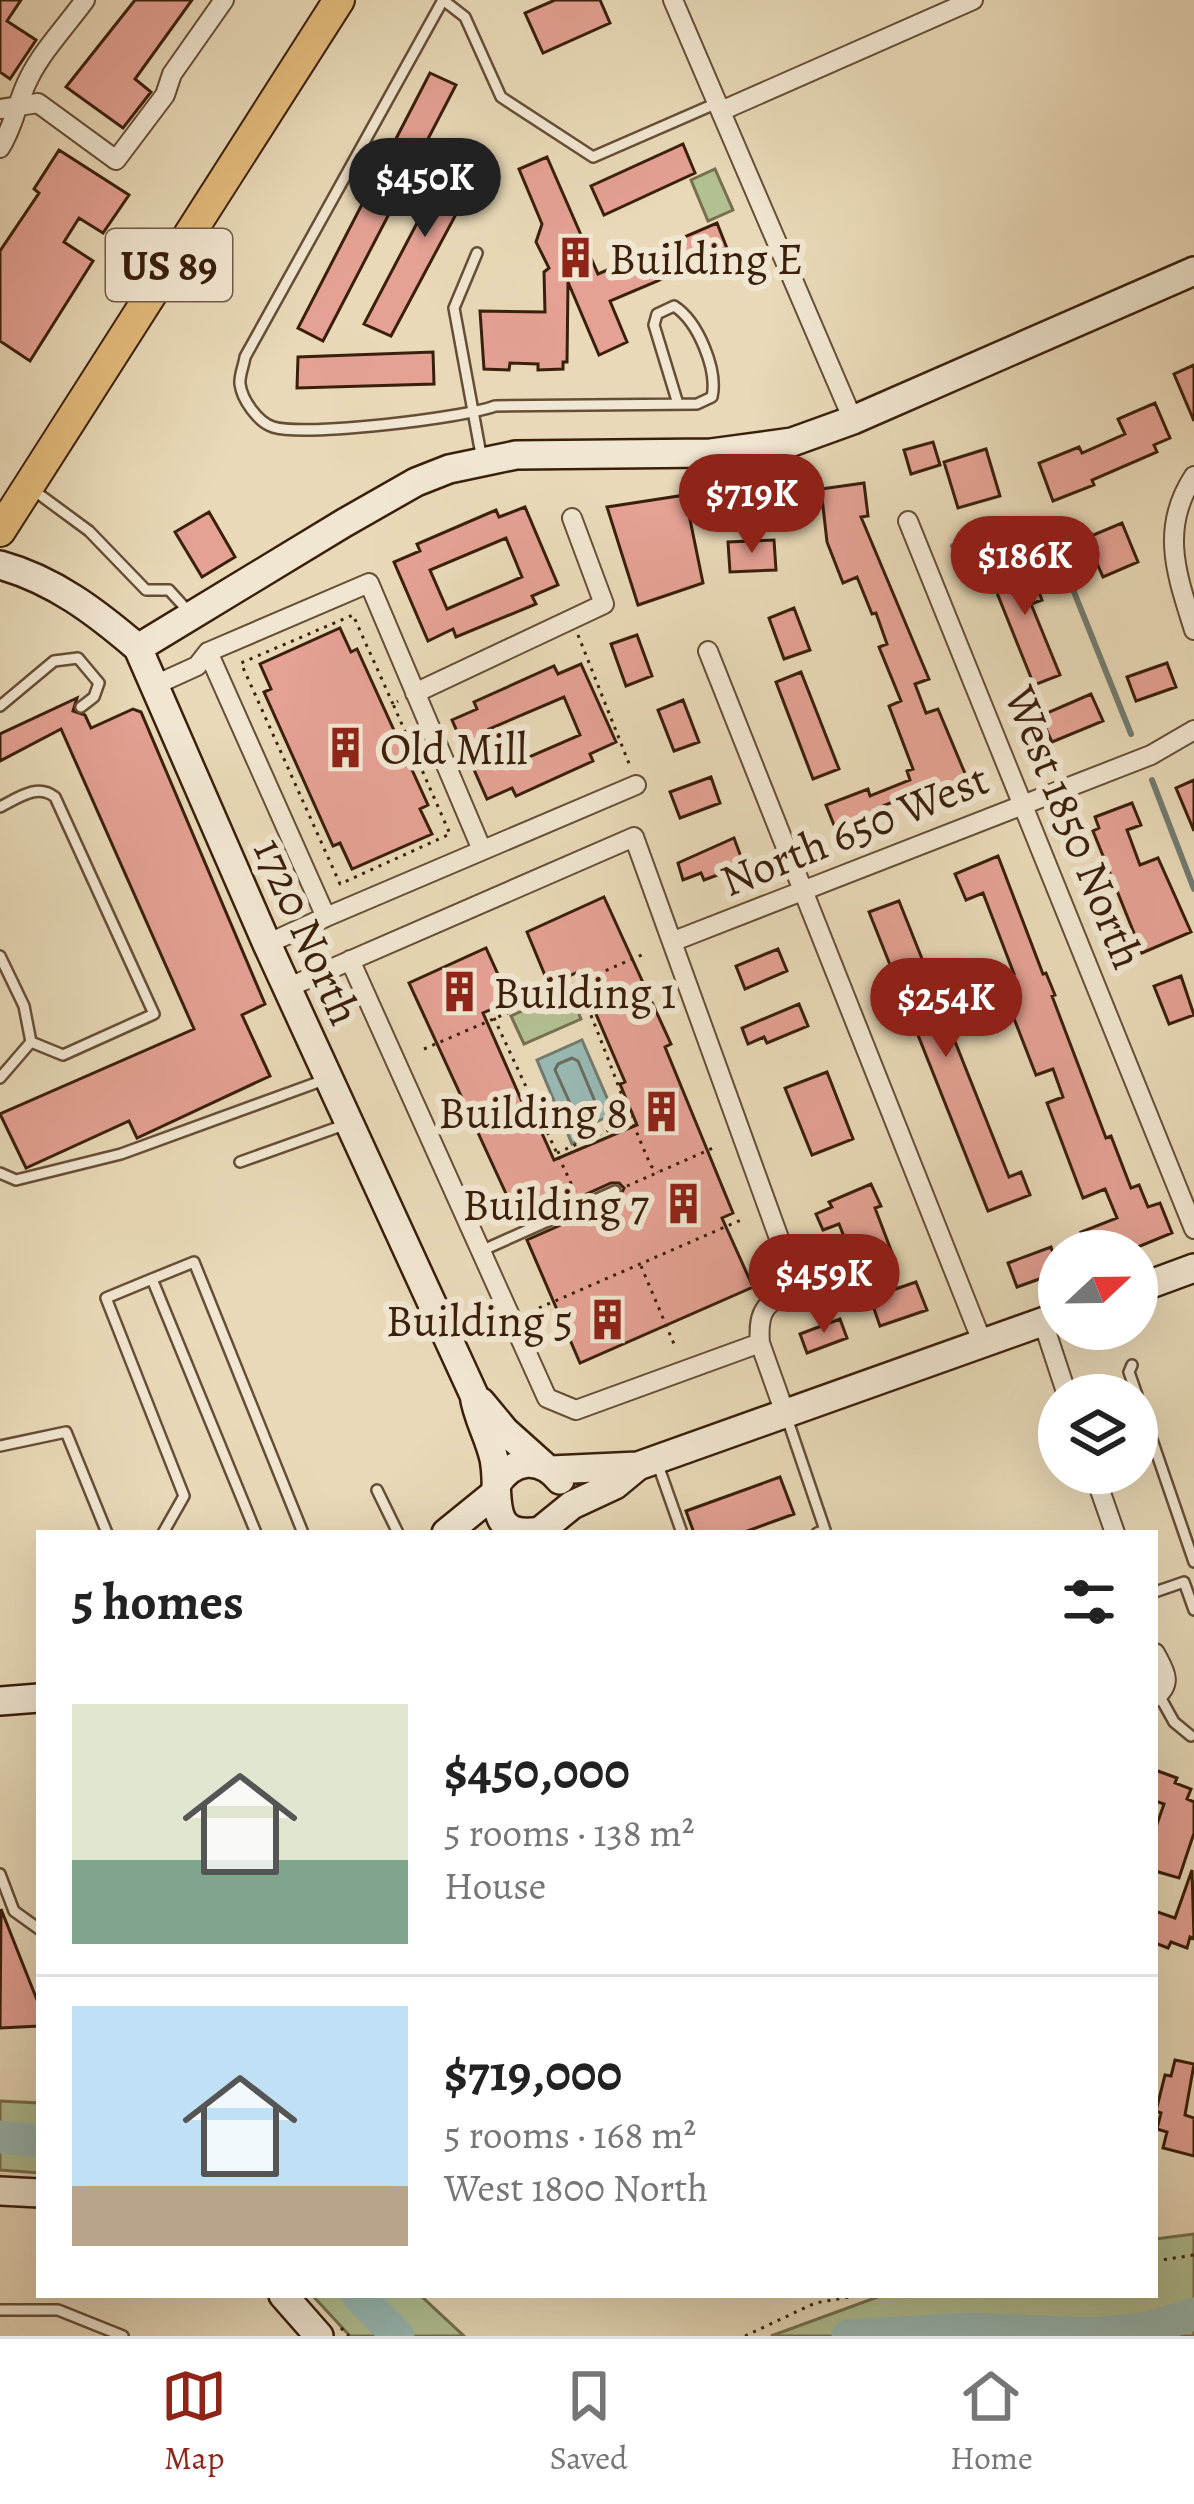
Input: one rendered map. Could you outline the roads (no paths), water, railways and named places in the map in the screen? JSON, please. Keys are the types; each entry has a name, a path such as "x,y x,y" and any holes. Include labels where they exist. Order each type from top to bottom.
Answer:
{"main road":[{"name":"US 89","path":"0,530 339,0"}],"street":[{"path":"0,148 9,134 7,108 85,0"},
{"path":"7,108 38,103 116,160 165,95 172,74 224,0"},
{"path":"673,0 853,420"},
{"path":"719,107 973,0"},
{"path":"137,648 416,482 482,460 755,450 792,442 853,420 1194,271"},
{"path":"1194,476 1183,493 1172,534 1172,560 1194,630"},
{"path":"416,693 604,604 572,518"},
{"name":"West 1850 North","path":"908,521 1194,1229"},
{"name":"1720 North","path":"0,565 60,589 137,648 474,1395 493,1455 495,1490"},
{"path":"153,686 197,666 208,652 369,583 482,850"},
{"path":"708,651 983,1345"},
{"path":"208,652 326,917"},
{"name":"North 650 West","path":"674,941 1151,755 1194,730"},
{"path":"267,944 636,784"},
{"path":"287,988 634,837 797,1288 773,1299 758,1322 760,1343 786,1416"},
{"path":"350,960 547,1397 576,1409 760,1343"},
{"path":"1158,1281 1194,1268"},
{"path":"558,1523 581,1499 615,1485 647,1463 1038,1324"},
{"name":"1720 North","path":"474,1395 505,1431 547,1467"},
{"path":"449,1530 515,1466 647,1463"},
{"path":"547,1467 564,1490 558,1523"},
{"path":"495,1490 497,1512 507,1530"},
{"path":"1101,1494 1114,1530"},
{"path":"1158,1659 1167,1676 1158,1694"},
{"path":"0,1702 36,1698"},
{"path":"0,2191 36,2193"},
{"path":"286,2298 319,2336"}],"lane":[{"path":"678,404 654,325 657,314 674,306 687,314 716,380 712,397 697,404 495,406 474,415 344,428 272,427 250,410 239,383 245,357 443,0 465,17 501,98 593,157 719,107"},
{"path":"477,253 454,308 482,460"},
{"path":"28,486 89,531 146,590 169,590 191,614"},
{"path":"0,706 54,661 78,658 99,682 94,697 81,707"},
{"path":"0,807 35,790 55,796 154,1014 63,1055 31,1042"},
{"path":"0,956 24,1006 31,1042"},
{"path":"0,1078 31,1042"},
{"path":"0,1173 16,1180 121,1154 329,1078"},
{"path":"240,1162 349,1124"},
{"path":"481,1251 615,1191"},
{"path":"165,1530 184,1496 106,1298 194,1262 302,1530"},
{"path":"152,1279 255,1530"},
{"path":"1130,1374 1132,1365"},
{"path":"786,1416 825,1530"},
{"path":"0,1446 66,1432 105,1530"},
{"path":"1158,1457 1194,1562"},
{"path":"647,1463 680,1530"},
{"path":"377,1490 397,1530"},
{"path":"1158,1591 1189,1578 1194,1610"},
{"path":"1158,1698 1174,1722 1191,1736"},
{"path":"0,1874 14,1911 36,1927"},
{"path":"0,2310 58,2310 123,2336"}],"water":[{"path":"582,1040 614,1114 582,1128 586,1138 572,1144 537,1060"}],"waterway":[{"path":"953,546 1013,529 1044,533 1062,562 1131,734"},
{"path":"1152,780 1194,889"},
{"path":"0,2137 36,2141"},
{"path":"361,2298 398,2336"},
{"path":"848,2336 968,2329 1092,2334 1146,2329 1194,2314"}],"place":[{"name":"Building E","path":"575,258"},
{"name":"Old Mill","path":"346,748"},
{"name":"Building 1","path":"459,992"},
{"name":"Building 8","path":"662,1112"},
{"name":"Building 7","path":"683,1204"},
{"name":"Building 5","path":"607,1320"}]}
